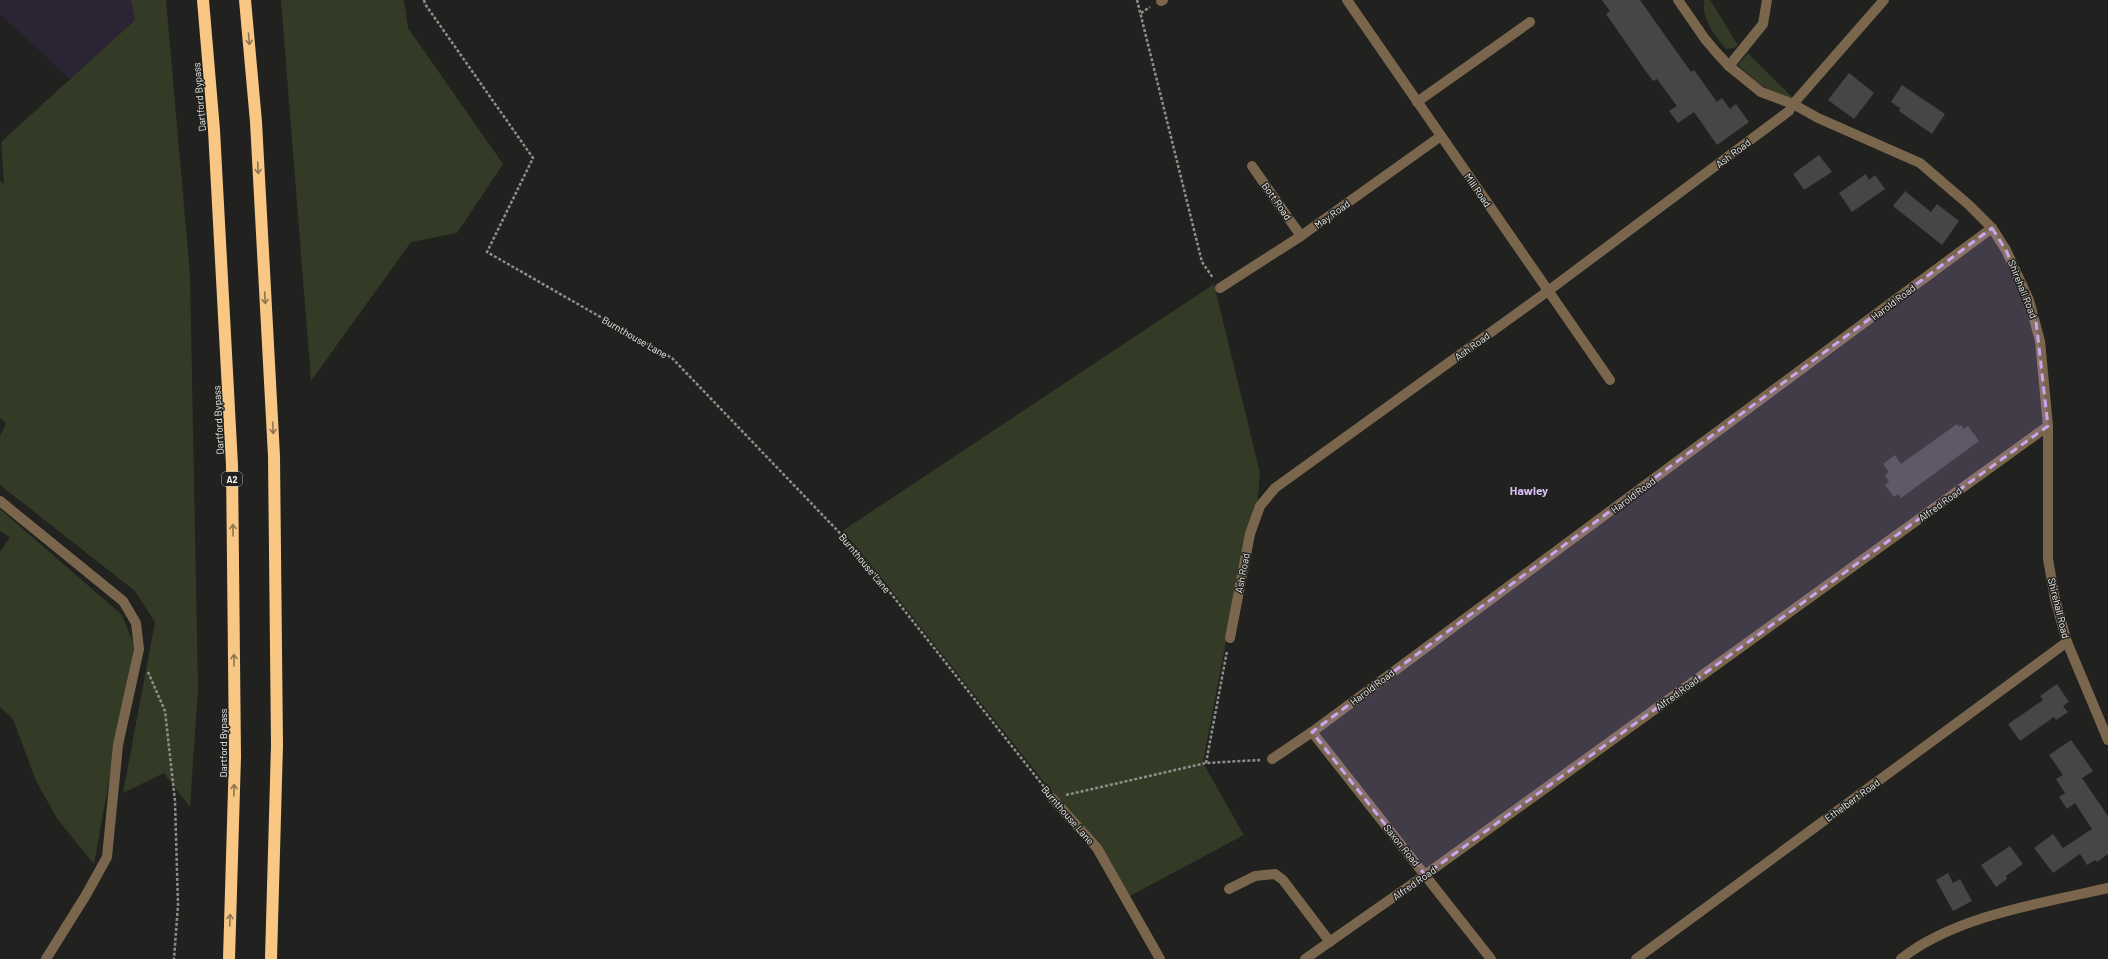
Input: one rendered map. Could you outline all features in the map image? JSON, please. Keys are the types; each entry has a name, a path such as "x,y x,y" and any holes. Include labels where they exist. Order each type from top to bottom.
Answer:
{"highway":[{"name":"Dartford Bypass","path":"203,0 214,130 232,465 235,756 229,959"},
{"path":"245,0 256,122 274,456 277,745 271,959"}],"street":[{"name":"Mill Road","path":"1346,0 1610,380"},
{"path":"1729,66 1746,47 1763,24 1767,0"},
{"name":"Ash Road","path":"1230,638 1250,534 1260,506 1275,488 1548,290 1789,112 1793,104 1884,0"},
{"name":"Shirehall Road","path":"1680,1 1705,39 1729,66 1761,92 1793,104 1818,118 1920,163 1969,205 1992,228 2006,250 2029,300 2036,321 2042,358 2048,426 2048,559 2054,598 2067,642 2108,740"},
{"path":"1417,102 1530,22"},
{"name":"May Road","path":"1220,288 1302,236 1441,136"},
{"name":"Bott Road","path":"1252,166 1302,236"},
{"name":"Harold Road","path":"1272,759 1312,732 1992,228"},
{"name":"Alfred Road","path":"1305,959 1425,875 2048,426"},
{"path":"0,502 123,601 136,623 139,650 118,745 107,857 86,895 46,959"},
{"name":"Ethelbert Road","path":"1636,959 2067,642"},
{"name":"Saxon Road","path":"1312,732 1491,959"},
{"name":"Burnthouse Lane","path":"1052,798 1097,848 1160,959"},
{"path":"1229,889 1255,876 1275,874 1282,880 1330,942"},
{"path":"1901,959 1954,928 1977,920 2108,888"}],"path":[{"name":"Burnthouse Lane","path":"424,0 425,4 533,158 487,252 672,358 858,552 1052,798"},
{"path":"1137,0 1202,262 1220,288"},
{"path":"1206,762 1230,638"},
{"path":"139,650 165,711 175,801 178,897 174,959"},
{"path":"1052,798 1206,762 1272,759"}],"highlighted area":[{"path":"1992,228 2006,250 2036,321 2048,426 1425,875 1312,732"}],"shaded area":[{"path":"0,0 131,0 135,20 70,79 0,14"}],"green space":[{"path":"131,0 166,0 190,274 198,688 190,807 164,773 123,793 155,622 135,591 0,485 0,436 6,423 0,418 0,181 4,184 1,142 135,20"},
{"path":"281,0 404,0 408,28 503,164 457,233 411,242 311,381"},
{"path":"1704,0 1710,0 1738,45 1734,48 1726,49 1713,32 1705,14"},
{"path":"1748,53 1794,99 1788,104 1756,81 1738,65"},
{"path":"1214,284 1260,473 1257,508 1246,536 1203,763 1244,835 1128,897 1059,801 860,551 842,531"},
{"path":"0,509 122,615 134,645 94,864 58,820 36,781 13,719 0,707 0,552 10,537 0,531"}],"building":[{"path":"1602,0 1640,0 1691,72 1694,70 1717,102 1722,98 1730,109 1736,104 1749,122 1717,145 1694,112 1678,123 1669,111 1677,106 1657,79 1653,81 1645,70 1606,14 1610,11"},
{"path":"1849,73 1874,93 1854,119 1828,100"},
{"path":"1902,85 1945,114 1932,134 1899,111 1900,108 1891,102"},
{"path":"1819,155 1832,172 1804,190 1793,174"},
{"path":"1866,174 1869,180 1875,175 1885,189 1852,212 1839,193"},
{"path":"1905,191 1931,212 1937,204 1959,221 1942,245 1893,206"},
{"path":"1957,424 1959,427 1961,425 1964,429 1968,426 1979,441 1901,498 1898,494 1894,497 1885,485 1889,482 1885,475 1889,472 1883,464 1895,455 1901,464"},
{"path":"2057,684 2069,702 2063,706 2068,712 2056,720 2054,717 2020,741 2008,724 2043,700 2040,696"},
{"path":"2071,740 2093,771 2082,778 2108,816 2108,854 2097,862 2095,860 2087,865 2080,854 2053,873 2034,848 2053,834 2063,848 2092,829 2075,803 2067,809 2059,797 2065,793 2056,779 2063,775 2049,755"},
{"path":"2010,846 2023,864 2006,876 2007,879 1996,887 1981,865"},
{"path":"1948,873 1953,883 1960,879 1972,901 1953,911 1936,880"}],"district":[{"name":"Hawley","path":"1529,490"}]}
